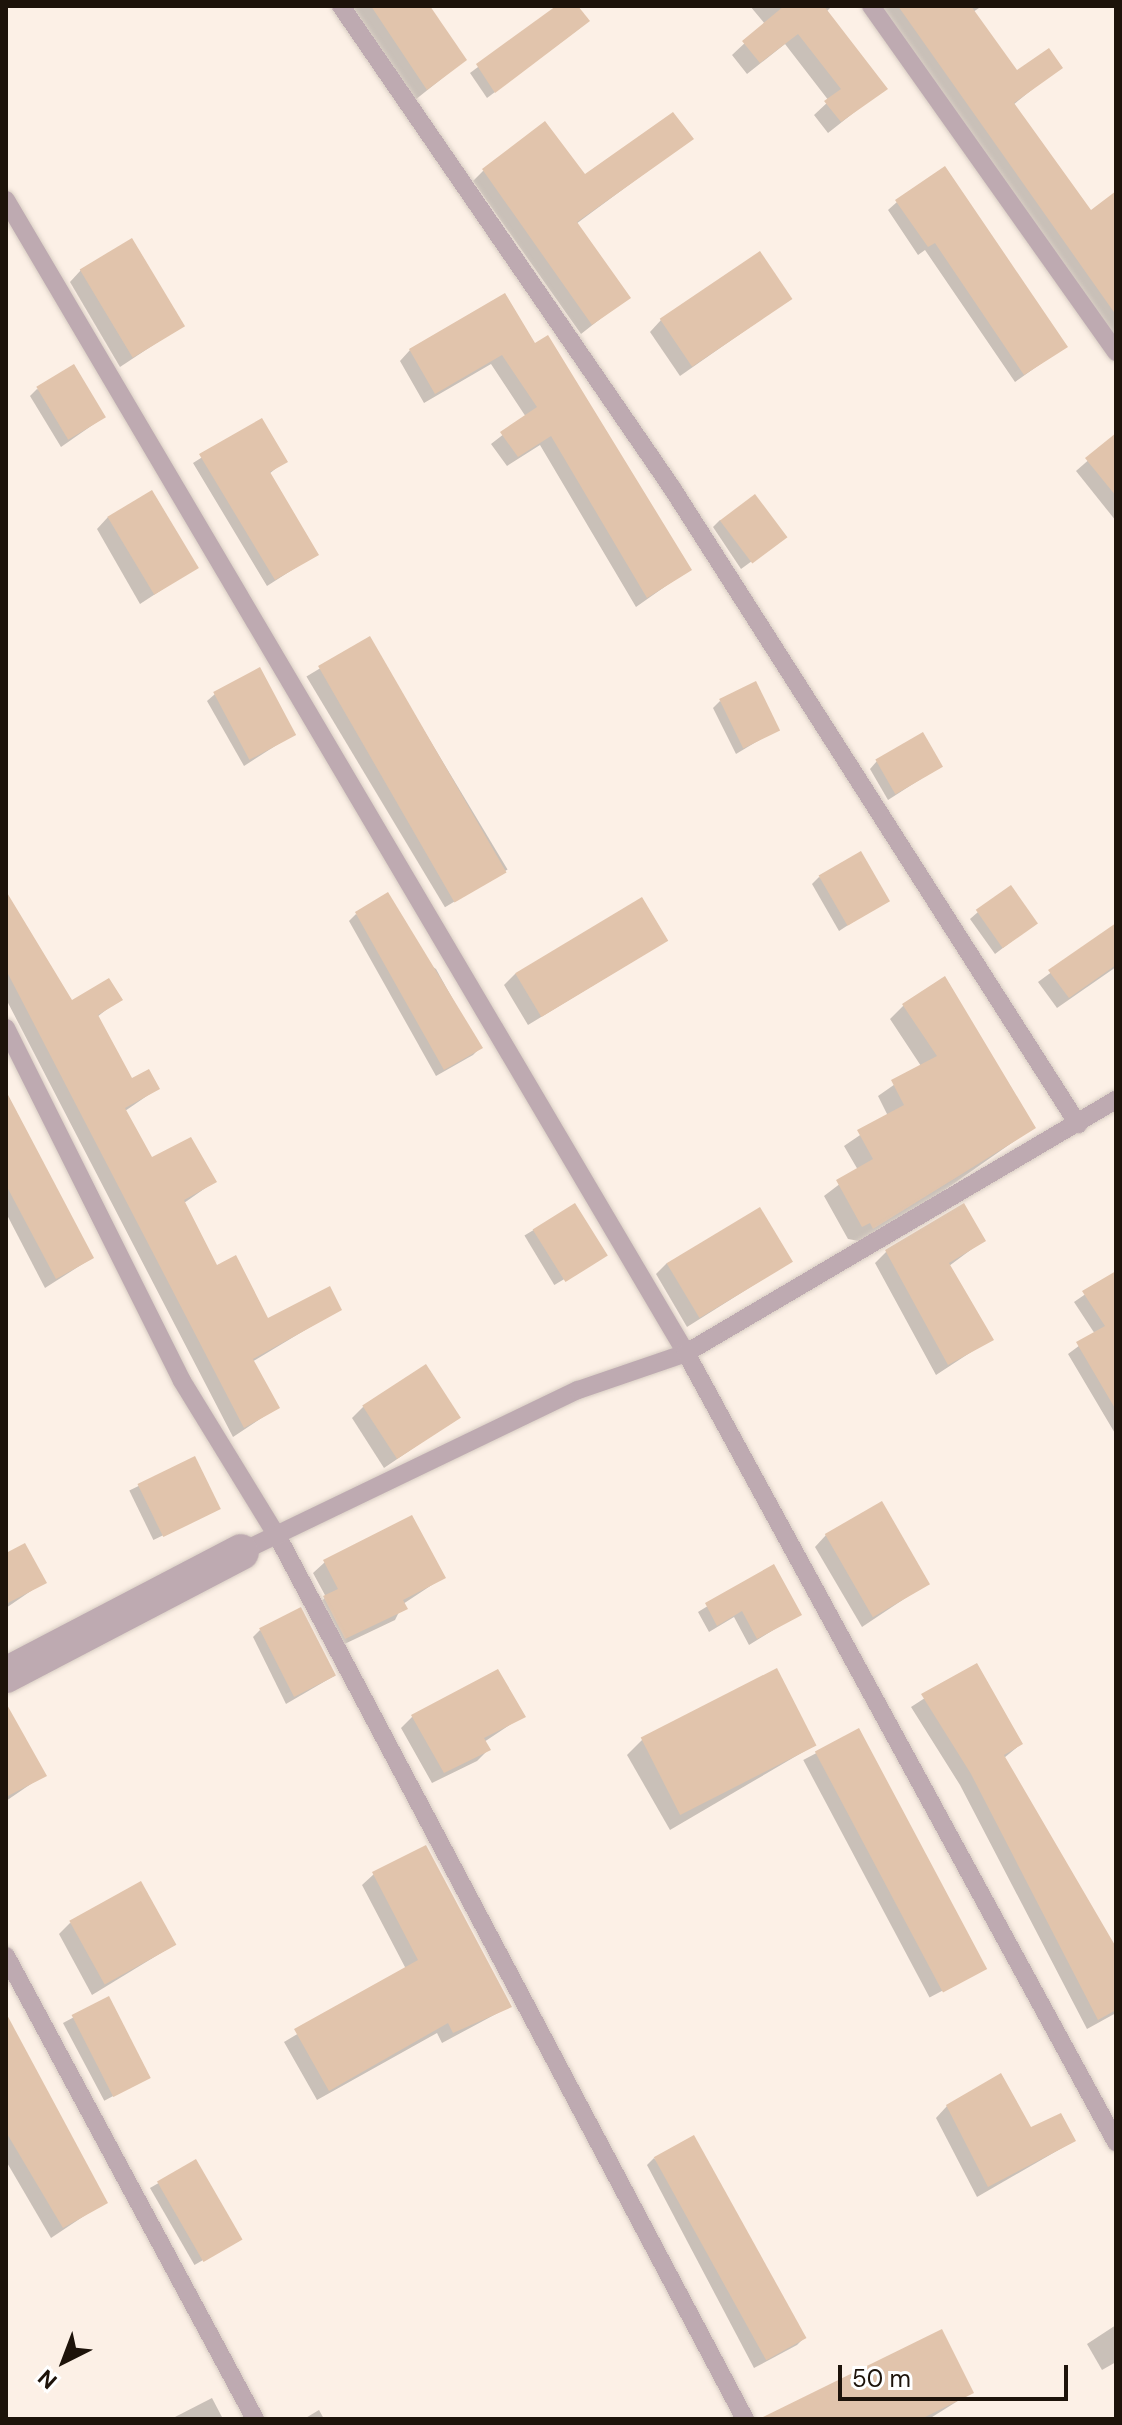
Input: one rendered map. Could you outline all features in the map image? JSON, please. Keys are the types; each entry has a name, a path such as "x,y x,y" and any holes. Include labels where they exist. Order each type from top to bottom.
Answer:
{"street":[{"path":"6,1675 241,1552"}],"lane":[{"path":"341,6 672,488 1078,1124"},
{"path":"871,6 1116,352"},
{"path":"6,200 686,1353 1116,2142"},
{"path":"6,1028 182,1381 279,1539 745,2419"},
{"path":"241,1552 279,1539 578,1390 686,1353 1116,1100"},
{"path":"6,1956 255,2419"}],"building":[{"path":"371,6 430,6 467,60 427,90"},
{"path":"556,6 578,6 590,21 495,93 476,64"},
{"path":"784,6 824,6 888,89 841,122 824,101 841,89 798,34 760,63 742,41"},
{"path":"898,6 971,6 1017,70 1049,48 1063,68 1014,103 1091,210 1116,191 1116,315"},
{"path":"673,112 694,139 577,222 631,298 592,325 482,169 545,121 585,174"},
{"path":"945,166 1068,347 1024,375 935,243 928,247 895,200"},
{"path":"132,238 185,326 133,358 80,269"},
{"path":"760,251 792,299 692,367 660,319"},
{"path":"505,293 535,343 548,335 692,570 647,598 551,436 518,457 500,432 537,407 502,355 435,394 409,349"},
{"path":"74,364 106,417 68,440 36,387"},
{"path":"262,418 288,462 270,472 319,555 275,580 199,454"},
{"path":"1116,433 1116,496 1085,458"},
{"path":"152,490 199,568 154,595 107,517"},
{"path":"755,494 787,537 752,564 720,520"},
{"path":"370,636 507,872 455,902 318,666"},
{"path":"260,667 296,735 249,760 213,692"},
{"path":"756,681 780,730 743,748 719,699"},
{"path":"923,732 943,767 895,794 875,760"},
{"path":"861,851 890,901 848,926 819,876"},
{"path":"1011,885 1038,924 1003,948 976,910"},
{"path":"6,891 72,1000 109,978 123,1000 98,1015 132,1078 149,1069 160,1089 125,1108 152,1157 191,1137 217,1182 184,1200 217,1265 236,1255 268,1318 330,1286 342,1310 253,1359 280,1408 244,1428 6,970"},
{"path":"388,892 483,1048 444,1070 355,912"},
{"path":"642,897 668,941 541,1017 515,973"},
{"path":"1116,923 1116,965 1069,998 1048,970"},
{"path":"945,976 1036,1128 873,1229 870,1223 862,1227 836,1180 873,1159 857,1130 904,1105 891,1080 937,1056 902,1004"},
{"path":"6,1091 94,1258 56,1279 6,1185"},
{"path":"575,1203 608,1256 565,1282 533,1229"},
{"path":"964,1203 986,1241 949,1263 994,1340 948,1365 885,1250"},
{"path":"760,1207 793,1262 700,1318 667,1263"},
{"path":"1116,1271 1116,1410 1076,1342 1105,1326 1082,1291"},
{"path":"426,1364 461,1418 397,1459 362,1405"},
{"path":"195,1456 221,1509 163,1537 137,1484"},
{"path":"882,1501 930,1584 873,1617 825,1534"},
{"path":"412,1515 446,1578 403,1600 408,1609 345,1639 323,1596 338,1589 323,1560"},
{"path":"25,1543 47,1583 6,1604 6,1553"},
{"path":"774,1564 802,1615 757,1639 742,1611 717,1626 705,1603"},
{"path":"301,1607 336,1676 294,1697 259,1628"},
{"path":"977,1663 1023,1744 1004,1755 1116,1947 1116,2010 1098,2020 971,1774 921,1694"},
{"path":"777,1668 816,1746 680,1815 641,1737"},
{"path":"498,1669 526,1717 484,1738 491,1750 444,1773 411,1715"},
{"path":"6,1703 47,1776 6,1797"},
{"path":"859,1728 987,1969 943,1993 815,1751"},
{"path":"426,1845 512,2007 453,2033 448,2023 329,2091 294,2029 418,1960 372,1872"},
{"path":"141,1881 176,1945 105,1985 69,1921"},
{"path":"109,1996 151,2078 113,2097 72,2015"},
{"path":"6,2013 108,2203 63,2228 6,2132"},
{"path":"1001,2073 1031,2127 1061,2113 1076,2141 988,2187 946,2105"},
{"path":"694,2135 806,2338 766,2360 654,2157"},
{"path":"196,2159 242,2240 204,2262 157,2182"},
{"path":"942,2329 974,2393 921,2419 759,2419"}]}
